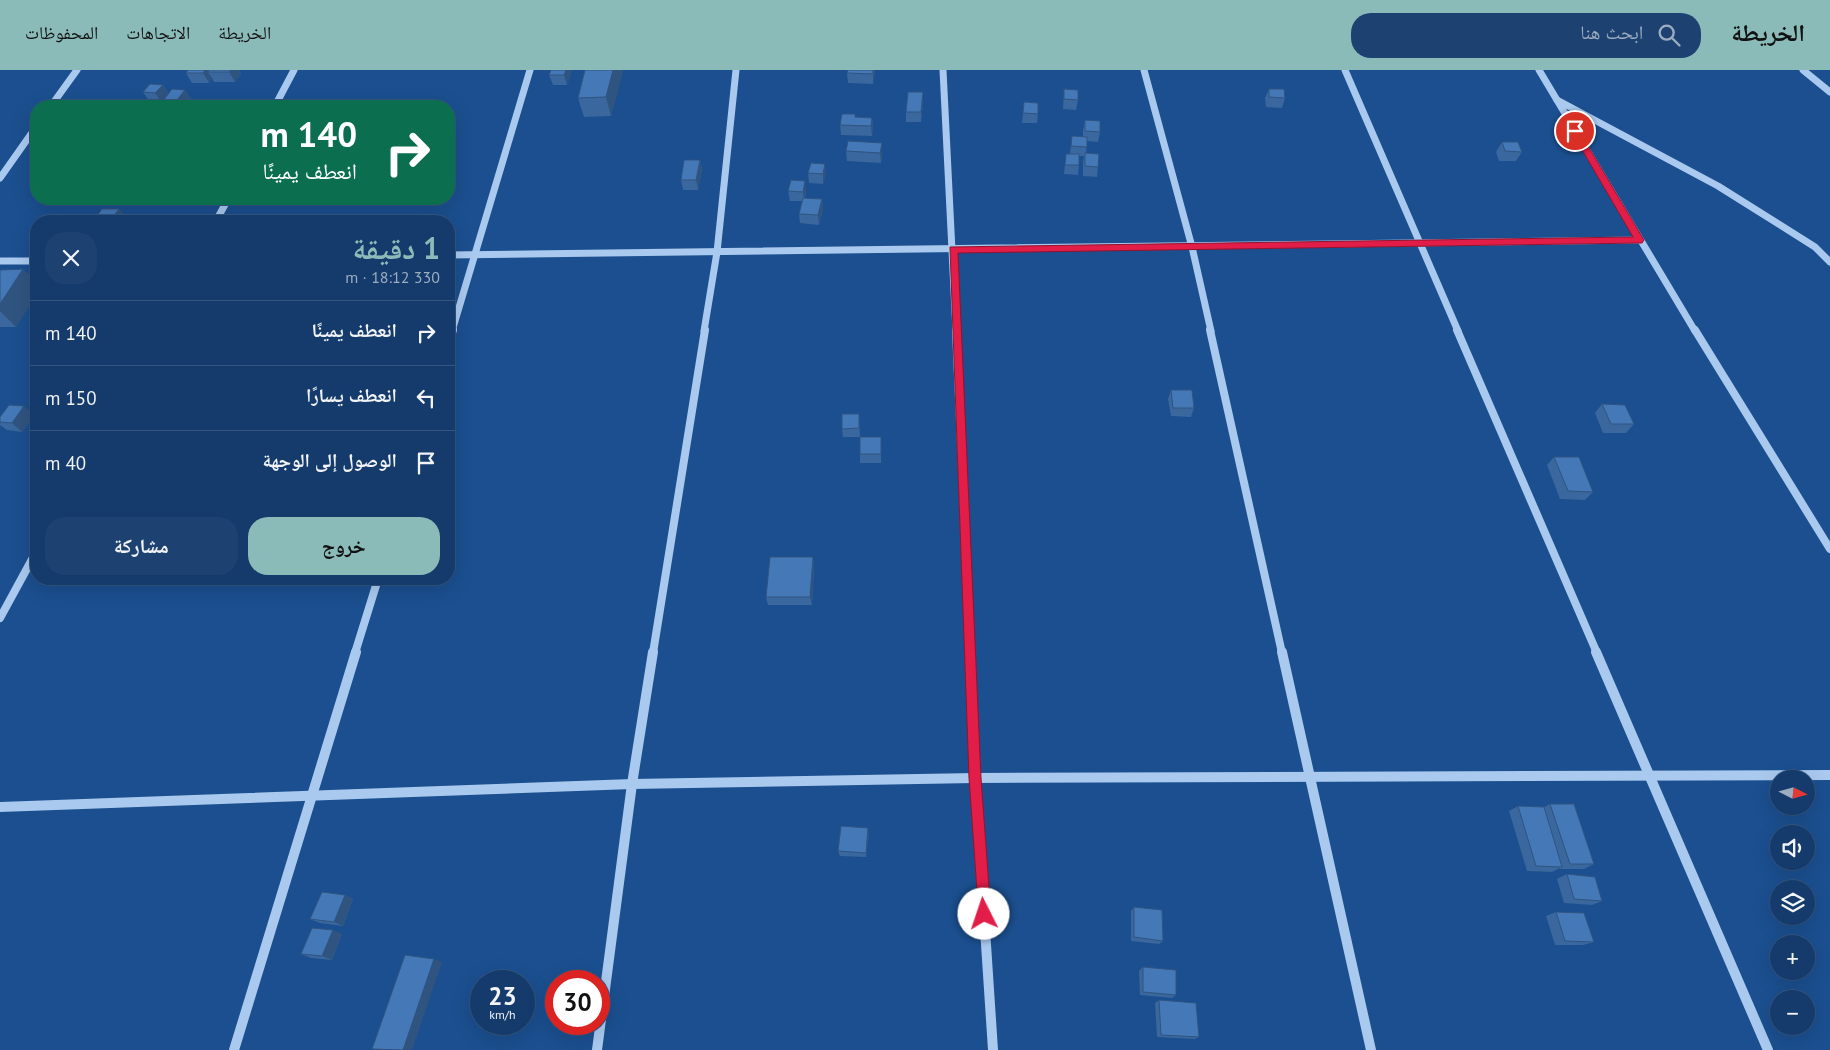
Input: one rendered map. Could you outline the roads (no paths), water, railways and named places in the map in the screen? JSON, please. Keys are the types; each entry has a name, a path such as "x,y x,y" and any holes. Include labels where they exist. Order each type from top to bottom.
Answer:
{"street":[{"path":"55,100 77,70"},
{"path":"278,100 294,70"},
{"path":"455,322 530,70"},
{"path":"597,1050 632,784 717,252 736,70"},
{"path":"943,70 953,250 975,778 994,1050"},
{"path":"1144,70 1192,246 1371,1050"},
{"path":"1345,70 1418,244 1768,1050"},
{"path":"1540,70 1639,240 1830,549"},
{"path":"1803,70 1830,92"},
{"path":"1557,100 1718,186 1816,247 1830,262"},
{"path":"0,178 30,136"},
{"path":"455,255 1639,240"},
{"path":"0,261 30,260"},
{"path":"0,618 30,563"},
{"path":"234,1050 313,797 376,585"},
{"path":"0,807 632,784 975,778 1830,774"}]}
